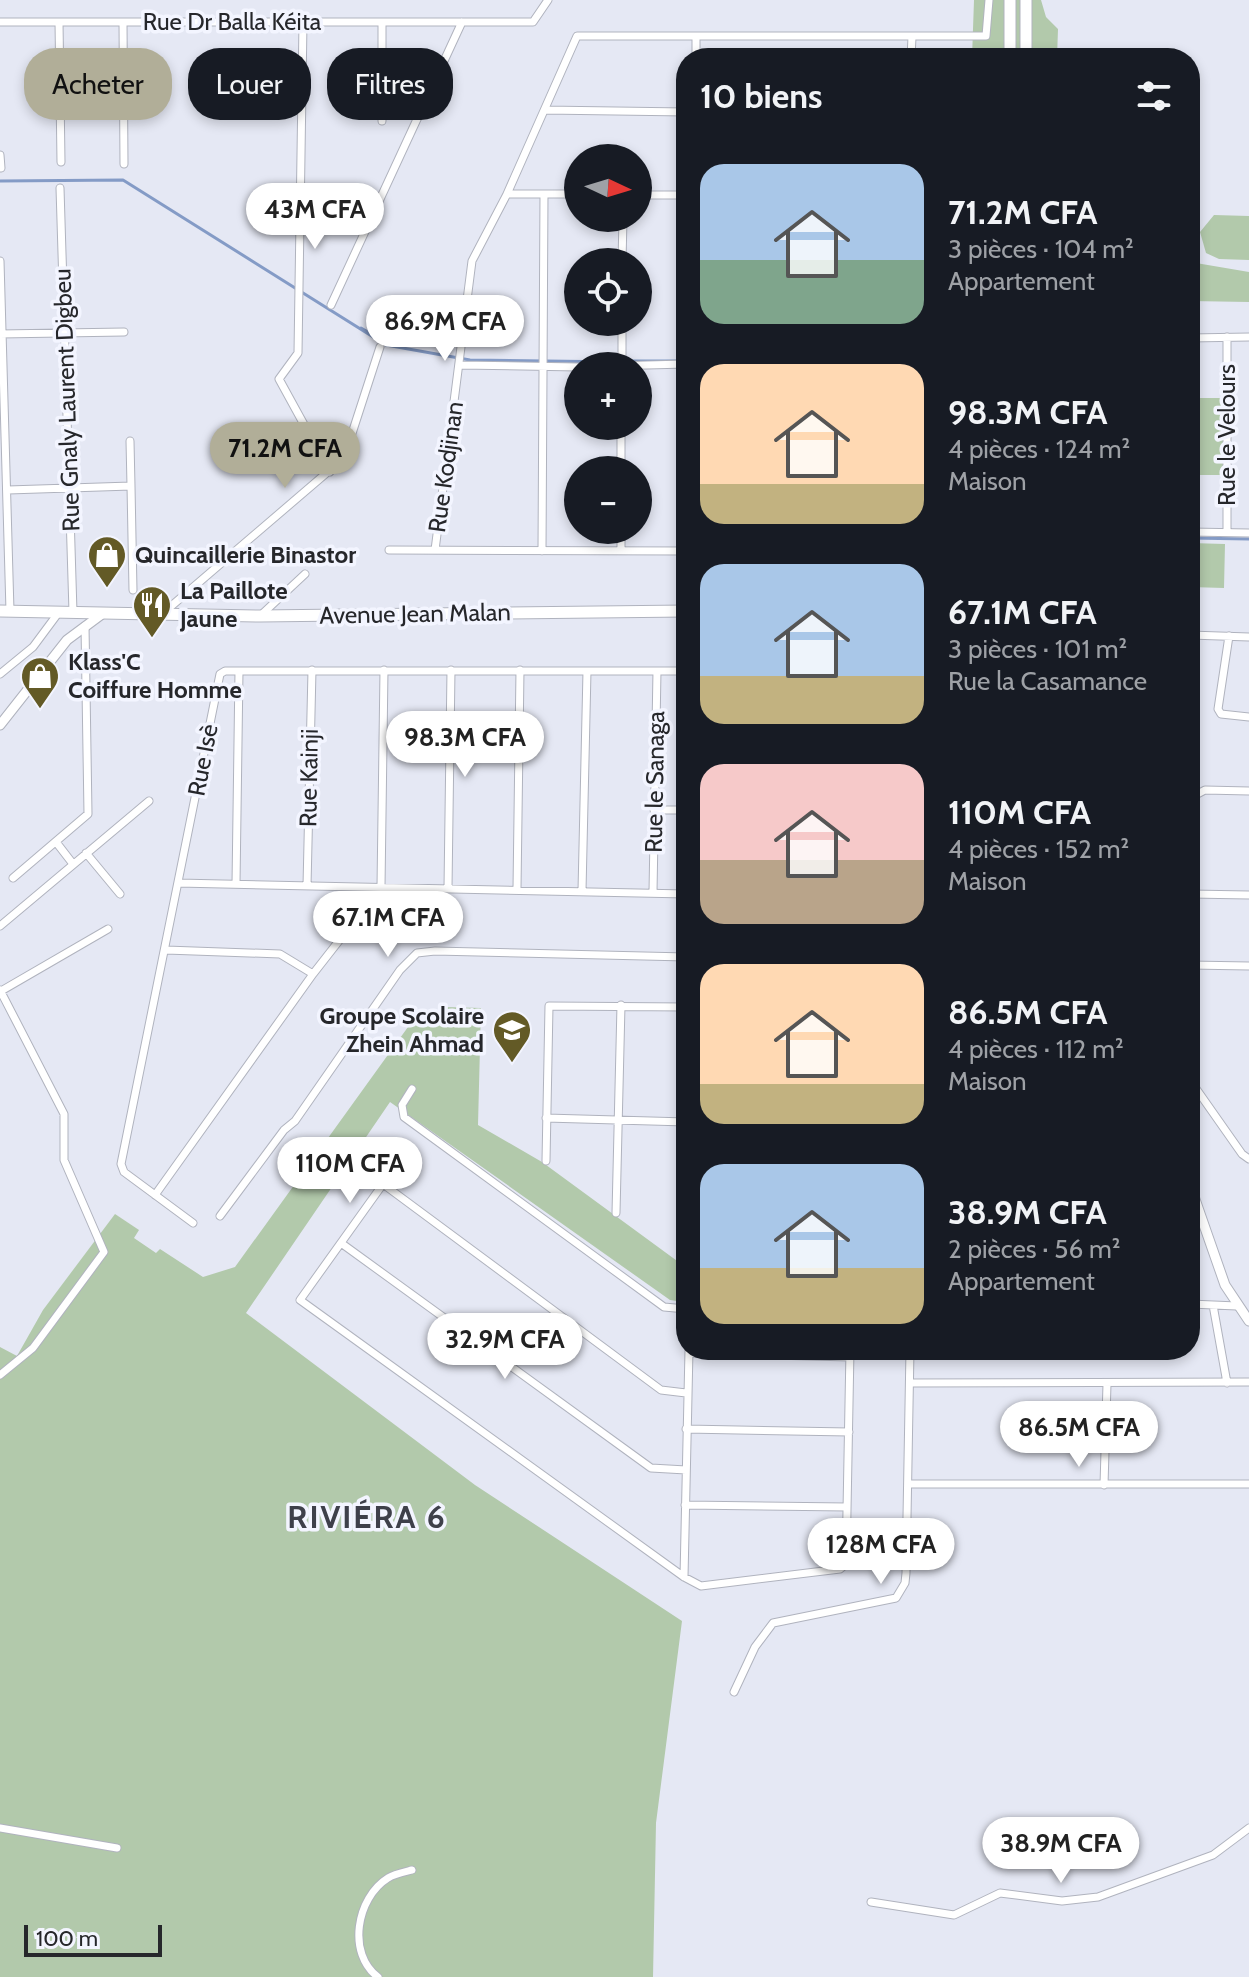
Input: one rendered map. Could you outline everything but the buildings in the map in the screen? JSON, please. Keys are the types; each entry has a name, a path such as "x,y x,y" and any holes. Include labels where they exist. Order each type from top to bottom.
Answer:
{"main road":[{"path":"1010,0 1010,48"},
{"path":"1026,0 1026,48"},
{"name":"Avenue Jean Malan","path":"5,611 260,616 676,611"}],"street":[{"name":"Rue Dr Balla Kéita","path":"0,22 537,21 548,0"},
{"name":"Rue Kodjinan","path":"435,550 472,261 507,194 579,35 986,36 989,0"},
{"path":"59,22 61,162"},
{"path":"123,22 124,164"},
{"path":"303,22 298,353 279,379 330,472"},
{"path":"382,22 382,121"},
{"path":"331,305 462,22"},
{"path":"696,36 696,48"},
{"path":"911,48 912,37"},
{"path":"545,110 676,112"},
{"path":"0,155 1,168"},
{"name":"Rue Gnaly Laurent Digbeu","path":"60,188 73,612"},
{"path":"507,194 564,194"},
{"path":"542,551 544,194"},
{"path":"652,195 676,195"},
{"path":"0,261 8,490 5,611"},
{"path":"1,334 124,332"},
{"name":"Rue le Velours","path":"1227,337 1227,532"},
{"path":"1200,338 1249,337"},
{"path":"162,614 344,458 380,347"},
{"path":"652,365 676,364"},
{"path":"460,365 564,367"},
{"path":"130,441 133,590"},
{"path":"8,490 131,486"},
{"path":"1200,532 1249,533"},
{"path":"621,544 621,551"},
{"path":"389,550 676,551"},
{"path":"260,616 305,574"},
{"path":"0,674 33,647 59,612"},
{"path":"0,725 67,640 85,623 102,614"},
{"path":"13,878 88,814 85,623"},
{"path":"1200,635 1249,637"},
{"path":"1229,636 1218,709 1227,716 1249,717"},
{"name":"Rue Kainji","path":"307,886 312,670"},
{"path":"155,1195 313,974 381,887 384,670"},
{"path":"448,888 451,670"},
{"path":"517,889 520,670"},
{"path":"236,884 239,671 676,671"},
{"name":"Rue Isè","path":"193,1223 124,1172 121,1164 220,674 239,671"},
{"path":"582,891 587,671"},
{"name":"Rue le Sanaga","path":"653,892 657,671"},
{"path":"1200,793 1205,790 1249,791"},
{"path":"0,926 149,801"},
{"path":"654,810 676,810"},
{"path":"56,842 73,864"},
{"path":"86,853 120,894"},
{"path":"178,883 676,893"},
{"path":"1200,894 1249,895"},
{"path":"0,1375 33,1348 104,1252 64,1160 64,1114 0,991 108,929"},
{"path":"166,950 280,954 313,974"},
{"path":"220,1216 284,1130 295,1121 400,970 417,953 676,957"},
{"path":"1200,965 1249,966"},
{"path":"616,1213 621,1005"},
{"path":"546,1161 549,1006 676,1007"},
{"path":"412,1089 402,1105 404,1117 664,1307 676,1308"},
{"path":"1200,1094 1242,1154 1249,1159"},
{"path":"546,1118 676,1122"},
{"path":"686,1393 661,1390 383,1184 300,1300 684,1577 701,1586 840,1569 846,1564 850,1360"},
{"path":"1200,1214 1225,1285 1249,1321"},
{"path":"341,1243 651,1468 686,1470"},
{"path":"1200,1304 1237,1306"},
{"path":"1213,1305 1227,1383"},
{"path":"684,1577 688,1360"},
{"path":"734,1692 755,1647 773,1623 896,1598 905,1583 910,1360"},
{"path":"910,1383 1249,1382"},
{"path":"1104,1485 1107,1384"},
{"path":"686,1429 849,1432"},
{"path":"909,1484 1249,1484"},
{"path":"685,1505 847,1507"},
{"path":"0,1828 117,1848"},
{"path":"871,1902 954,1915 1000,1893 1062,1901 1098,1897 1213,1855 1249,1828"},
{"path":"378,1977 361,1959 358,1939 362,1918 378,1886 389,1877 412,1870"}],"green space":[{"path":"974,0 1041,0 1046,17 1058,29 1057,48 972,48"},
{"path":"1214,215 1249,216 1249,260 1219,259 1206,253 1200,232"},
{"path":"1200,264 1249,272 1249,302 1200,301"},
{"path":"1200,398 1223,398 1224,475 1200,475"},
{"path":"1200,543 1225,544 1224,588 1200,587"},
{"path":"445,1007 481,1008 478,1125 542,1162 676,1260 676,1301 670,1300 390,1102 246,1313 475,1485 682,1621 656,1823 653,1977 0,1977 0,1347 17,1356 43,1310 115,1214 139,1230 134,1238 156,1253 160,1249 203,1277 235,1267 408,1027"}],"waterway":[{"path":"0,181 123,180 386,345 470,360 564,361"},
{"path":"361,328 382,340"},
{"path":"652,361 676,361"},
{"path":"1200,538 1249,539"}],"place":[{"name":"Quincaillerie Binastor","path":"107,589"},
{"name":"La Paillote Jaune","path":"152,639"},
{"name":"Klass'C Coiffure Homme","path":"40,710"},
{"name":"Groupe Scolaire Zhein Ahmad","path":"512,1064"}],"district":[{"name":"RIVIÉRA 6","path":"367,1517"}]}
